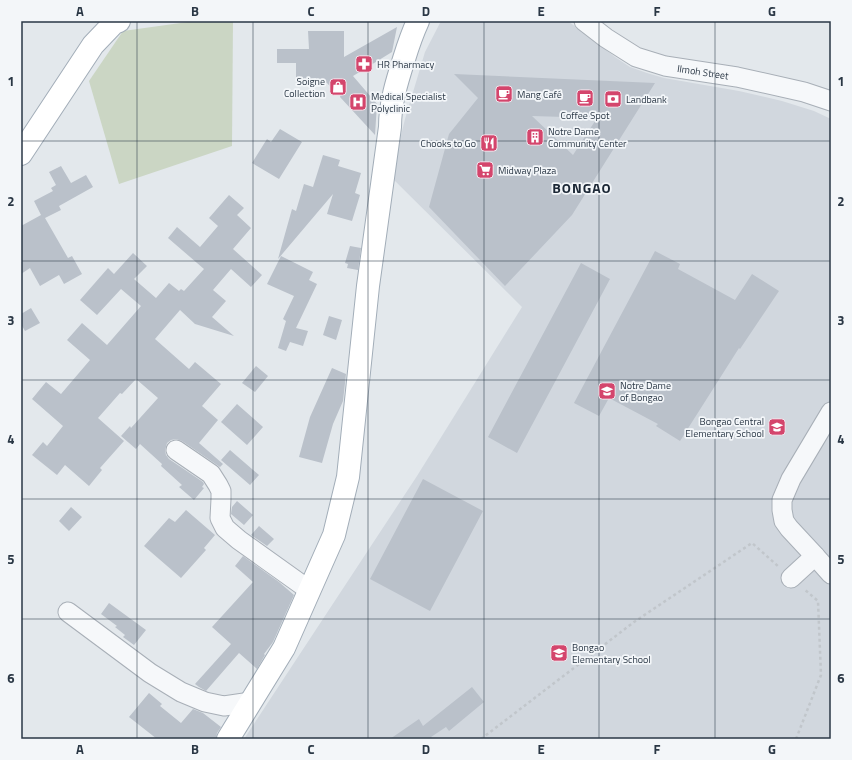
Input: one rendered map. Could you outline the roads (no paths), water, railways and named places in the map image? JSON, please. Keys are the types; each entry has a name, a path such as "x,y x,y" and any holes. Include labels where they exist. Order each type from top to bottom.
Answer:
{"main road":[{"path":"21,154 93,45 114,23 119,21"},
{"path":"390,127 400,105 422,40 433,21"},
{"path":"228,739 284,648 334,534 348,477 368,286 390,127 390,113 412,25"}],"street":[{"name":"Ilmoh Street","path":"584,21 606,38 636,57 665,66 737,77 804,92 831,101"},
{"path":"831,412 791,479 782,500 784,521 831,574"},
{"path":"176,450 211,474 218,485 221,491 220,518 225,528 239,540 309,590"},
{"path":"791,578 816,556"},
{"path":"68,612 150,673 181,692 205,702 224,706 251,702"}],"place":[{"name":"HR Pharmacy","path":"364,64"},
{"name":"Soigne Collection","path":"338,87"},
{"name":"Mang Café","path":"504,94"},
{"name":"Coffee Spot","path":"585,98"},
{"name":"Landbank","path":"613,99"},
{"name":"Medical Specialist Polyclinic","path":"358,102"},
{"name":"Notre Dame Community Center","path":"535,137"},
{"name":"Chooks to Go","path":"489,143"},
{"name":"Midway Plaza","path":"485,170"},
{"name":"Notre Dame of Bongao","path":"607,391"},
{"name":"Bongao Central Elementary School","path":"777,427"},
{"name":"Bongao Elementary School","path":"559,653"}],"district":[{"name":"BONGAO","path":"582,188"}]}
